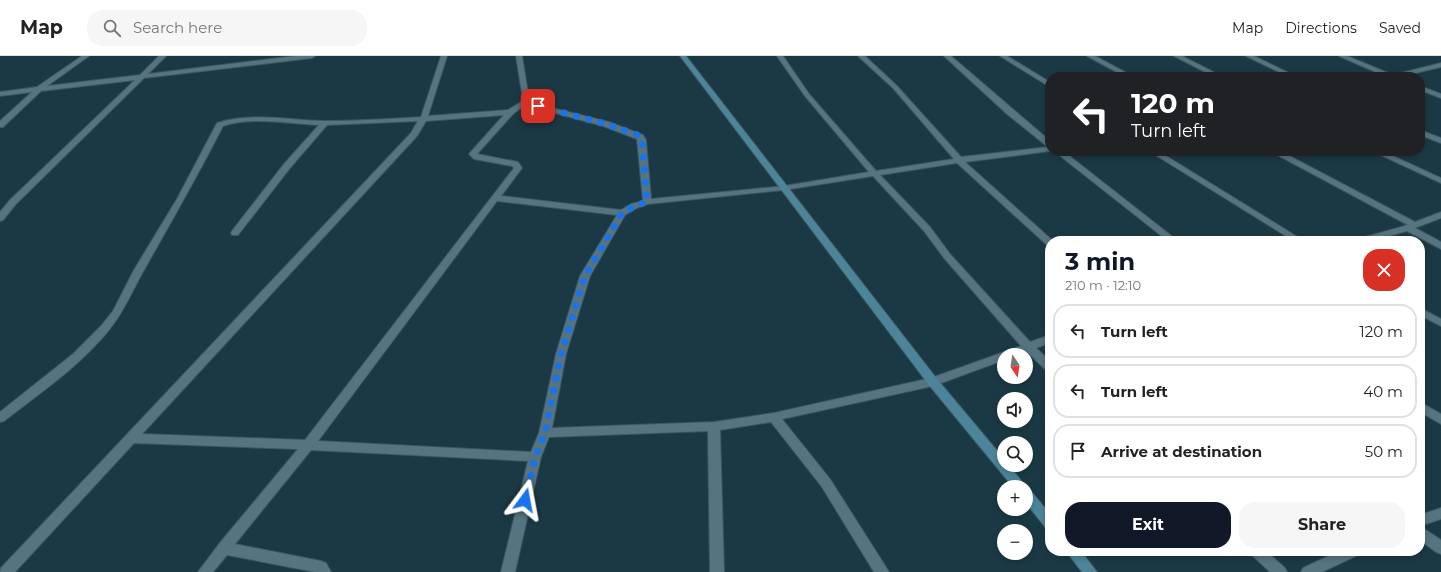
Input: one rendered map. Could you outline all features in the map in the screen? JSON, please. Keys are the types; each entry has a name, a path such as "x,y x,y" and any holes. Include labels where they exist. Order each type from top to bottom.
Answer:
{"street":[{"path":"0,124 40,89 86,56"},
{"path":"0,218 13,202 163,56"},
{"path":"256,64 260,56"},
{"path":"0,94 312,56"},
{"path":"6,572 414,134 424,118 444,56"},
{"path":"519,56 525,93 524,103"},
{"path":"683,56 933,382 1014,480"},
{"path":"780,56 807,95 874,173 926,229 947,256 1028,347 1045,362"},
{"path":"861,56 895,88 959,160 1045,238"},
{"path":"947,56 1010,112 1045,140"},
{"path":"1004,56 1045,81"},
{"path":"1090,56 1121,72"},
{"path":"1176,56 1210,72"},
{"path":"1249,56 1283,72"},
{"path":"1342,56 1380,72"},
{"path":"1412,72 1441,65"},
{"path":"1425,90 1441,96"},
{"path":"205,572 308,445 518,168 514,164 477,158 473,154 510,112 524,103 606,124 640,136 642,140 647,202"},
{"path":"0,418 67,366 92,342 117,313 136,276 193,179 220,125 240,120 325,123 510,112"},
{"path":"235,233 286,166 325,123"},
{"path":"1425,134 1441,141"},
{"path":"508,572 535,457 545,433 561,354 585,276 622,213 634,206 647,202 784,188 959,160 1045,150"},
{"path":"1064,156 1168,236"},
{"path":"1161,156 1292,236"},
{"path":"1283,156 1411,226 1441,246"},
{"path":"1387,156 1441,181"},
{"path":"494,198 622,213"},
{"path":"1378,236 1441,216"},
{"path":"1425,314 1441,323"},
{"path":"1025,348 1045,341"},
{"path":"545,433 714,426 774,417 933,382 997,358"},
{"path":"1425,409 1441,420"},
{"path":"774,417 826,483 882,572"},
{"path":"714,426 717,572"},
{"path":"130,438 308,445 455,454 535,457"},
{"path":"1033,502 1045,517"},
{"path":"1425,519 1441,513"},
{"path":"1425,536 1441,548"},
{"path":"224,548 321,567 324,572"},
{"path":"1077,556 1090,572"},
{"path":"1262,556 1280,572"},
{"path":"1308,572 1342,556"}],"route":[{"path":"525,500 535,457 545,433 561,354 585,276 622,213 634,206 647,202 642,140 640,136 606,124 538,106"}]}
